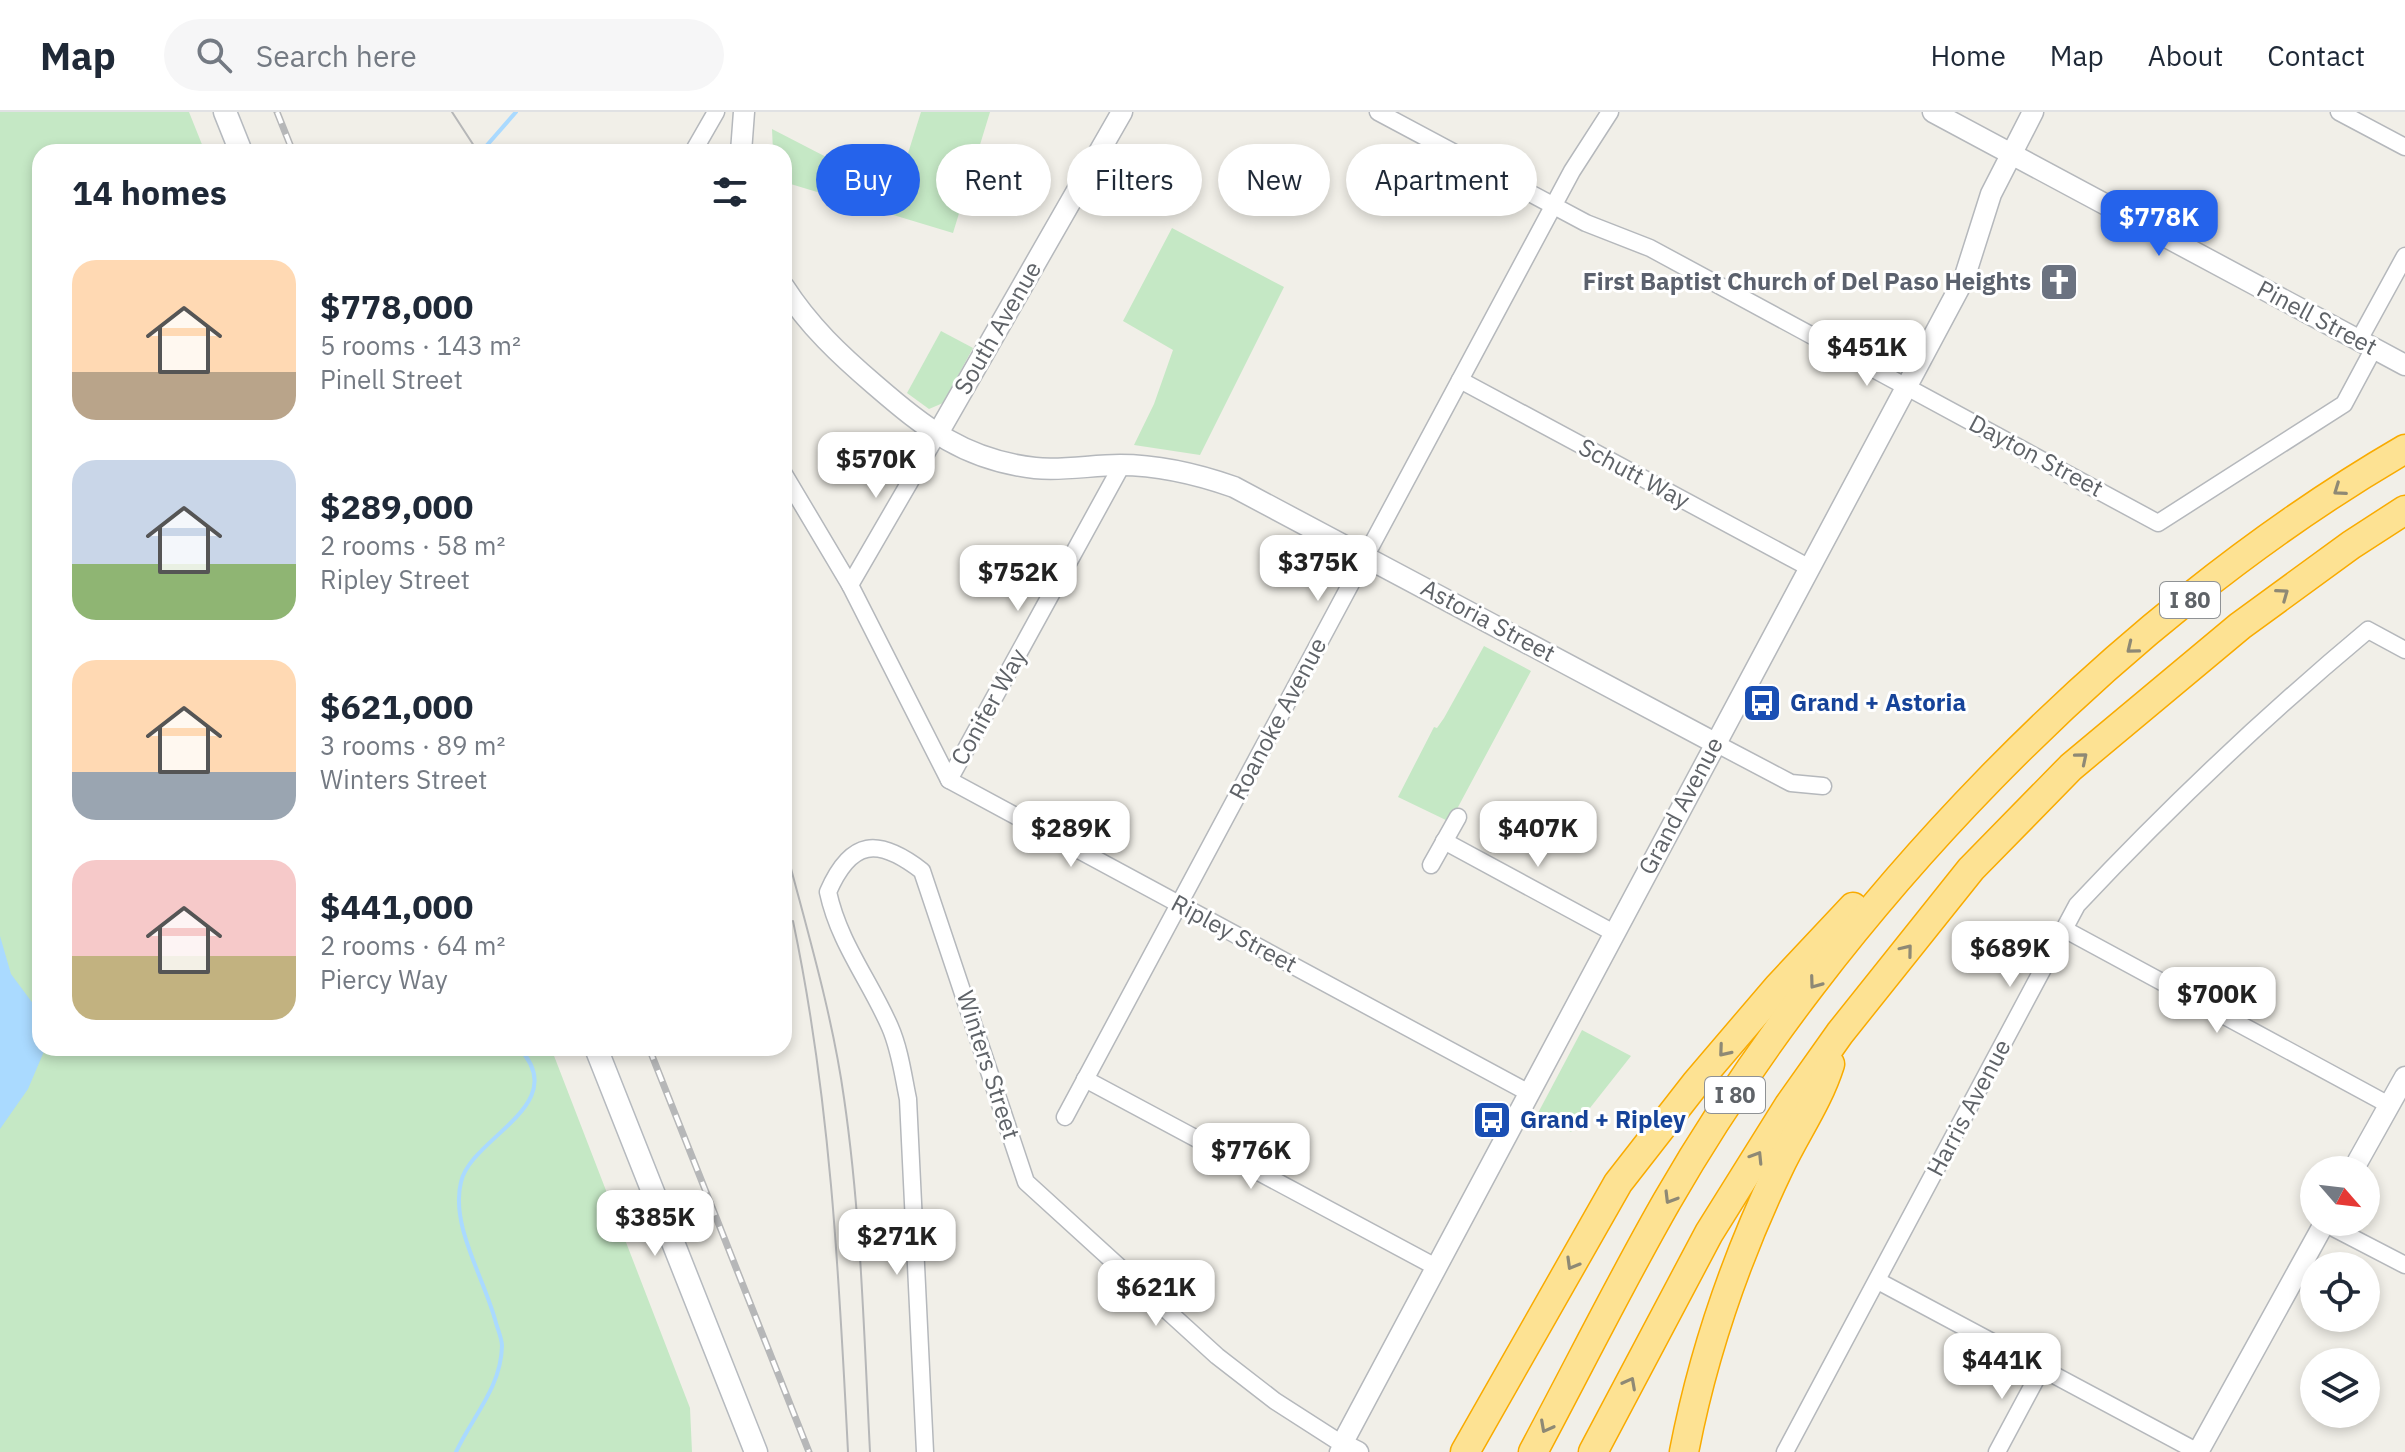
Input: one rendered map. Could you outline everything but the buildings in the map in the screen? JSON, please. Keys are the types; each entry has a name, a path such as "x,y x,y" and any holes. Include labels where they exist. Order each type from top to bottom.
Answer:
{"highway":[{"name":"I 80","path":"1533,1452 1668,1200 1746,1078 1831,961 1923,851 1994,776 2109,667 2231,567 2360,476 2405,449"},
{"name":"I 80","path":"1593,1452 1709,1233 1789,1105 1840,1033 1971,869 2071,767 2240,626 2351,545 2405,510"},
{"path":"1465,1452 1618,1183 1696,1083 1778,987 1865,895 1928,831 1994,776"},
{"path":"1684,1452 1711,1339 1742,1250 1780,1165 1821,1093 1840,1033"}],"main road":[{"path":"225,112 238,144"},
{"path":"599,1056 756,1452"}],"street":[{"path":"698,144 716,112"},
{"path":"742,144 744,112"},
{"name":"South Avenue","path":"850,585 1122,112"},
{"name":"Dayton Street","path":"1378,112 1553,207 1650,248 2158,523 2344,404 2366,344"},
{"name":"Roanoke Avenue","path":"1065,1117 1553,207 1610,112"},
{"name":"Pinell Street","path":"1933,112 2405,365"},
{"name":"Grand Avenue","path":"1346,1449 1436,1267 1964,279 1991,194 2033,112"},
{"path":"2339,112 2405,147"},
{"path":"2366,344 2405,256"},
{"name":"Astoria Street","path":"792,298 818,333 842,358 937,435 987,458 1010,464 1059,469 1122,465 1185,472 1234,487 1791,783 1823,786"},
{"name":"Schutt Way","path":"1460,380 1808,567"},
{"name":"Conifer Way","path":"949,780 1122,465"},
{"path":"792,487 850,585 949,780"},
{"name":"Harris Avenue","path":"1785,1452 2077,905 2169,808 2256,726 2368,630 2405,650"},
{"name":"Ripley Street","path":"949,780 1529,1093"},
{"path":"1431,865 1458,817"},
{"path":"1444,841 1614,933"},
{"name":"Winters Street","path":"925,1452 908,1099 903,1067 892,1030 848,951 832,912 828,892 838,869 856,851 873,849 897,852 922,871 1026,1182 1217,1356 1275,1401 1346,1449"},
{"path":"2064,929 2389,1105"},
{"path":"2361,1156 2405,1077"},
{"path":"1085,1079 1436,1267"},
{"path":"1878,1281 2198,1452 2317,1236"},
{"path":"2351,1236 2405,1265"},
{"path":"1997,1452 2042,1368"}],"green space":[{"path":"0,112 189,112 202,144 32,144 32,1056 554,1056 690,1408 692,1452 0,1452"},
{"path":"921,112 990,112 980,144 936,144 936,216 958,216 953,233 897,216 920,216 920,144 911,144"},
{"path":"772,129 816,152 816,192 792,184 792,144 773,144"},
{"path":"1172,228 1284,287 1200,455 1134,445 1154,404 1173,350 1123,321"},
{"path":"941,331 973,348 943,403 929,409 907,393"},
{"path":"1484,646 1531,671 1450,822 1398,797 1434,727 1437,728 1444,718"},
{"path":"1582,1030 1631,1056 1571,1132 1538,1113"}],"water":[{"path":"0,936 11,974 32,1002 32,1056 42,1056 28,1089 0,1129"}],"waterway":[{"path":"488,144 516,112"},
{"path":"456,1452 491,1389 502,1346 491,1306 464,1234 459,1199 461,1182 482,1150 527,1104 534,1087 532,1068 524,1056"}],"tram line":[{"path":"452,112 473,144"},
{"path":"792,872 826,1002 850,1142 864,1319 870,1452"},
{"path":"793,921 816,1053 831,1185 848,1452"}],"railway":[{"path":"277,112 290,144"},
{"path":"652,1056 809,1452"}],"place":[{"name":"First Baptist Church of Del Paso Heights","path":"2059,282"},
{"name":"Grand + Astoria","path":"1762,703"},
{"name":"Grand + Ripley","path":"1492,1120"}]}
